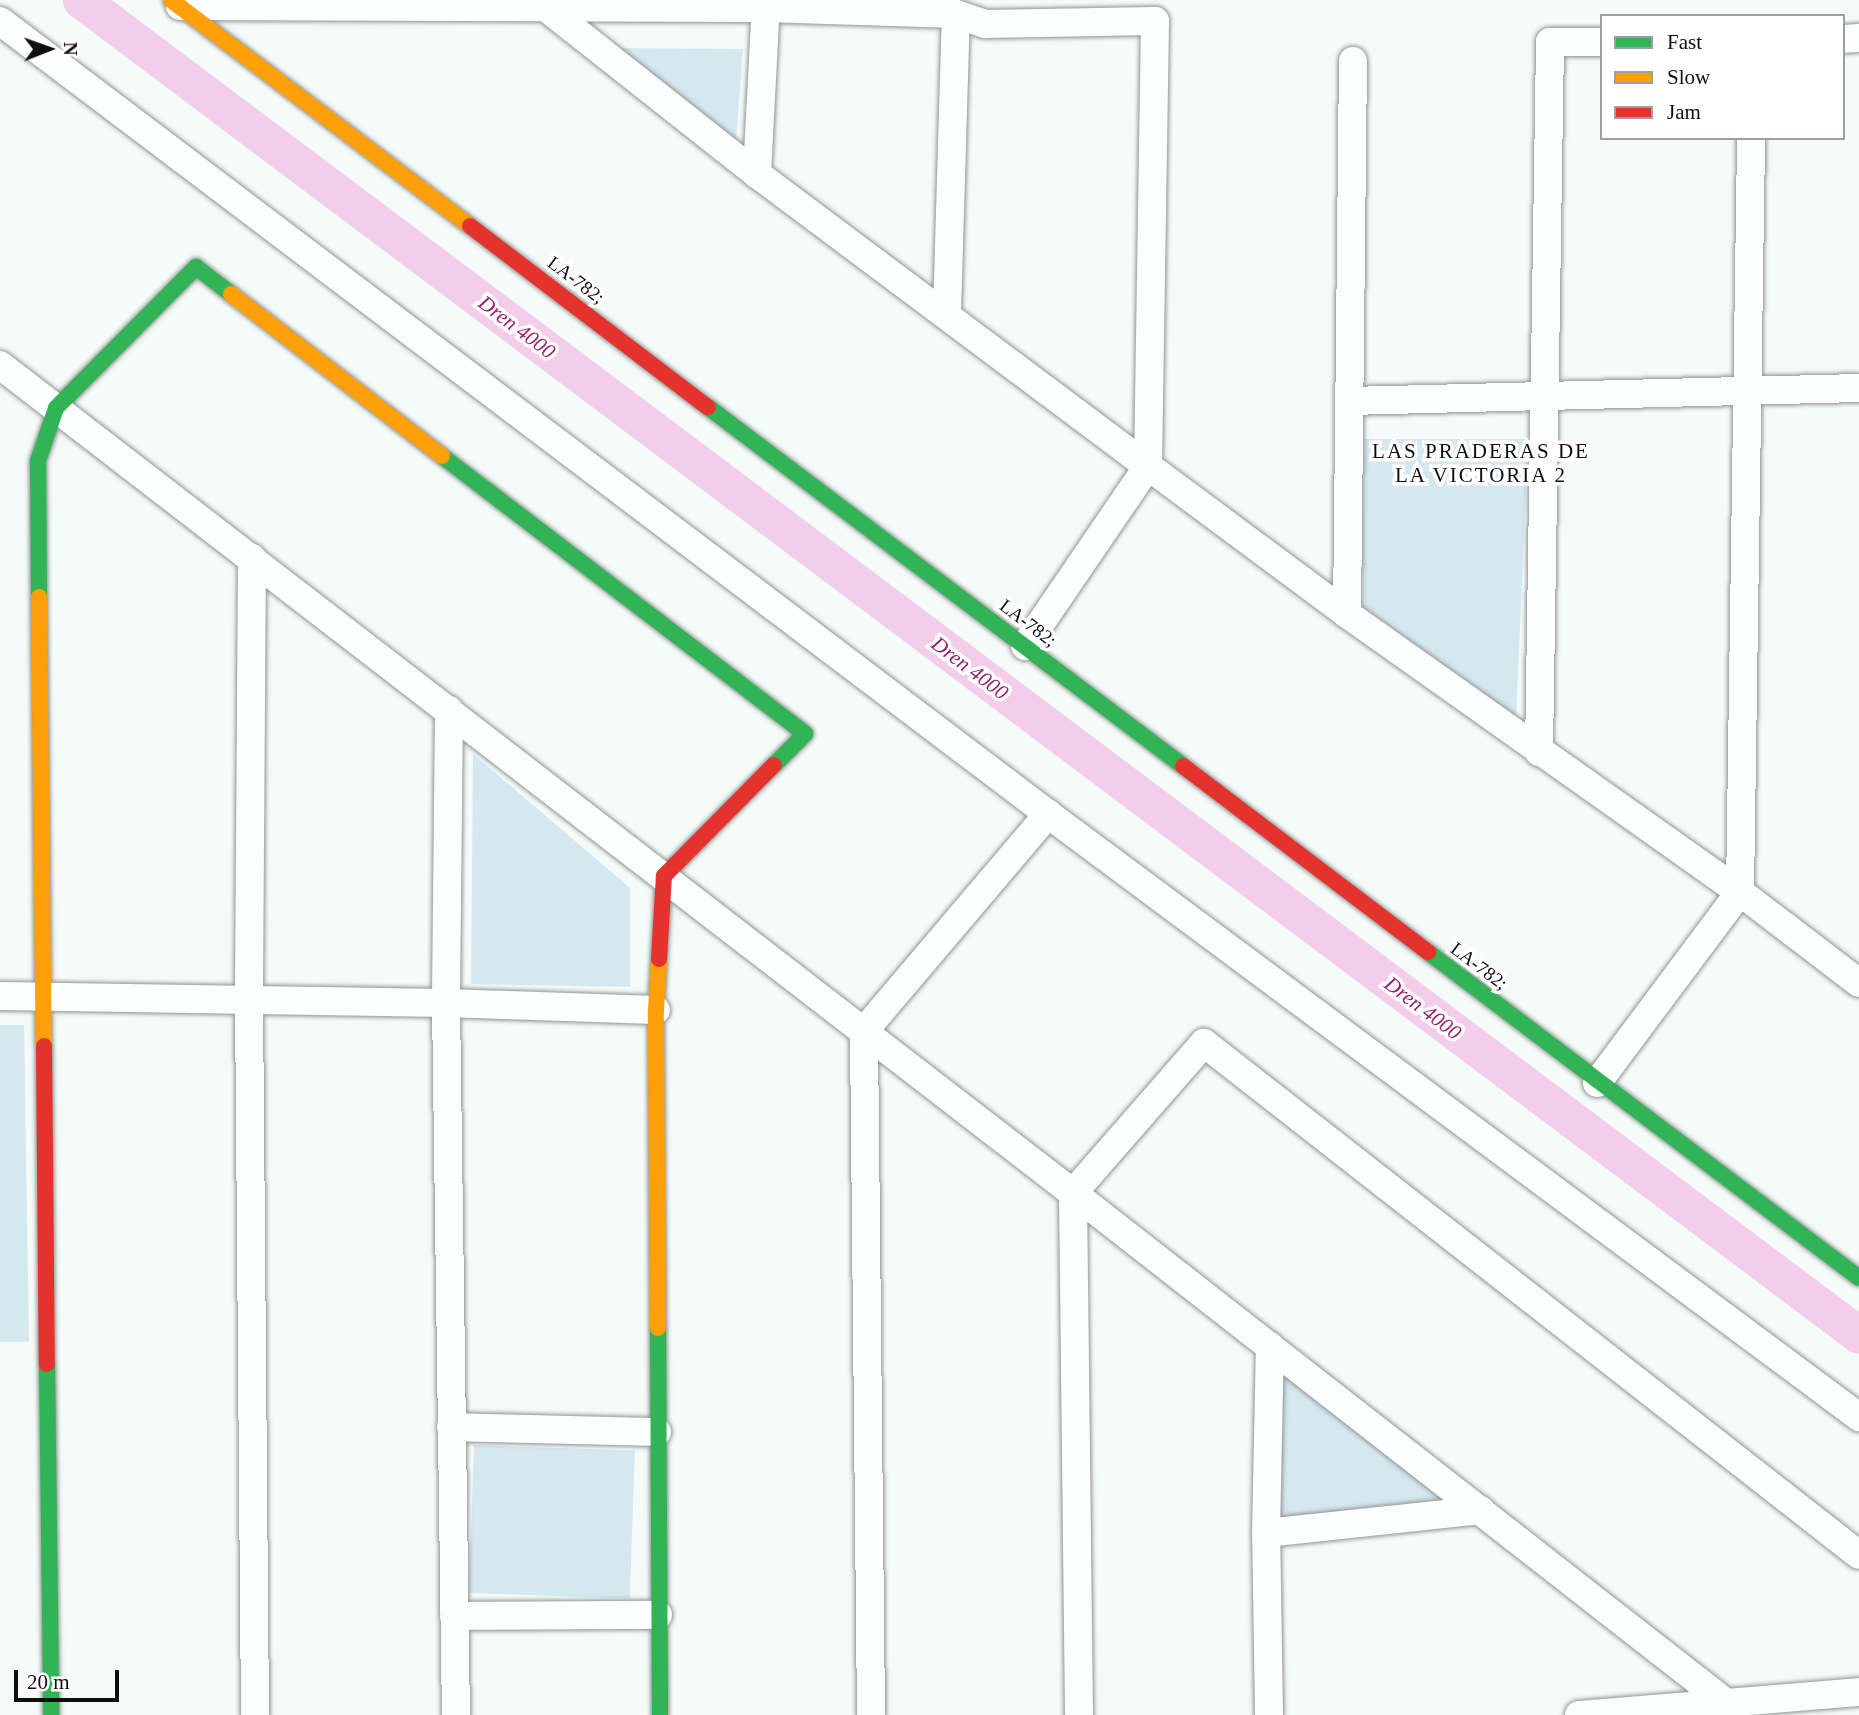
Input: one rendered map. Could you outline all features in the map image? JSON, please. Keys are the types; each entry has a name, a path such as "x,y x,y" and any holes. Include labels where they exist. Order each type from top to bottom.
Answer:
{"street":[{"path":"176,3 544,6 765,4 956,14 985,24 1155,21 1148,466 1025,646"},
{"name":"LA-782;","path":"176,3 1597,1083 1859,1278"},
{"path":"757,174 765,4"},
{"path":"544,6 757,174 947,313 1347,614 1740,892 1859,983"},
{"path":"947,313 956,14"},
{"path":"0,21 1048,814 1859,1416"},
{"path":"1539,752 1547,396 1550,42 1600,42"},
{"path":"1347,614 1353,61"},
{"path":"1597,1083 1740,892 1751,140"},
{"path":"51,1715 41,997 38,461 56,408 196,267 805,734 664,876 656,1010 660,1715"},
{"path":"0,365 864,1031 1725,1702"},
{"path":"1349,401 1859,388"},
{"path":"252,558 249,1001 255,1715"},
{"path":"449,710 446,1003 456,1715"},
{"path":"871,1715 864,1031 1048,814"},
{"path":"0,996 446,1003 656,1010"},
{"path":"1079,1715 1073,1193 1204,1043 1859,1555"},
{"path":"1269,1715 1266,1533 1270,1346"},
{"path":"451,1427 657,1432"},
{"path":"1266,1533 1481,1510"},
{"path":"454,1616 658,1615"},
{"path":"1579,1715 1859,1692"}],"shaded area":[{"path":"613,48 743,49 736,142"},
{"path":"1364,439 1528,439 1516,720 1363,618"},
{"path":"473,754 630,888 630,987 471,984"},
{"path":"0,1025 24,1025 29,1342 0,1342"},
{"path":"1280,1372 1445,1500 1277,1522"},
{"path":"474,1445 635,1451 630,1599 469,1593"}],"waterway":[{"name":"Dren 4000","path":"81,0 1859,1335"}],"traffic: fast":[{"path":"39,597 38,461 56,408 196,267 231,294"},
{"path":"708,407 1183,766"},
{"path":"442,456 805,734 774,765"},
{"path":"1428,952 1859,1278"},
{"path":"658,1328 660,1715"},
{"path":"47,1364 51,1715"}],"traffic: slow":[{"path":"171,0 470,226"},
{"path":"231,294 442,456"},
{"path":"39,597 44,1046"},
{"path":"658,1328 656,1010 659,959"}],"traffic: jam":[{"path":"470,226 708,407"},
{"path":"659,959 664,876 774,765"},
{"path":"1183,766 1428,952"},
{"path":"44,1046 47,1364"}],"district":[{"name":"LAS PRADERAS DE LA VICTORIA 2","path":"1481,463"}]}
